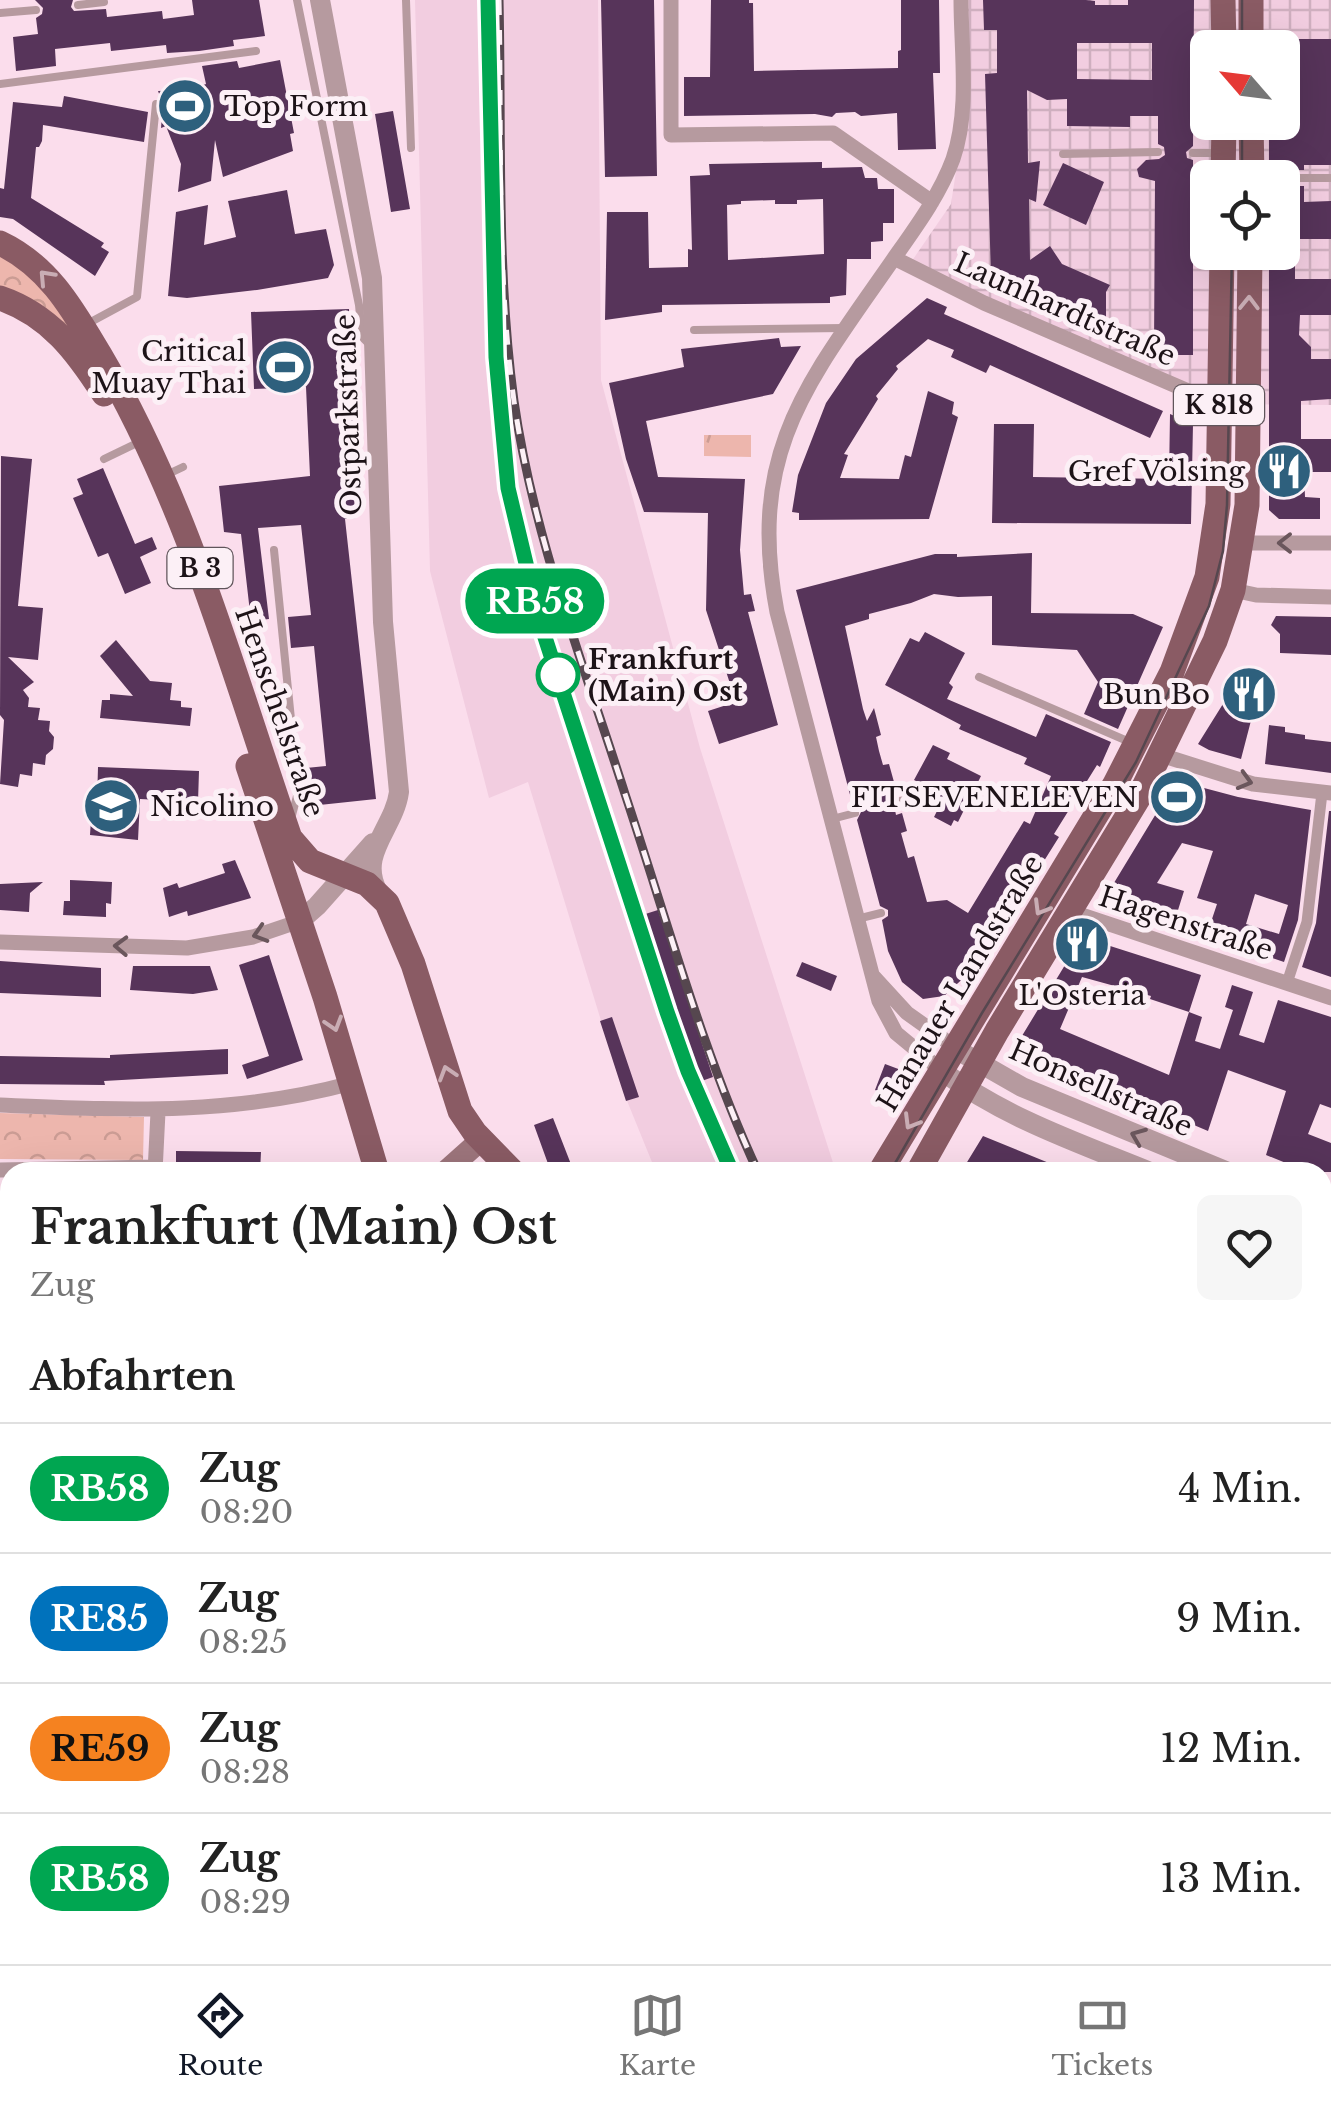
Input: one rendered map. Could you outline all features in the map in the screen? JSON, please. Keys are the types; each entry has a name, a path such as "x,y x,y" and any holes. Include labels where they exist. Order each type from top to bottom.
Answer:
{"main road":[{"path":"1224,0 1224,30"},
{"path":"1251,0 1252,30"},
{"name":"Henschelstraße","path":"0,243 39,268 56,286 139,425 166,475 193,548 287,828 306,858 344,875"},
{"name":"Hanauer Landstraße","path":"886,1162 1136,745 1190,630 1218,504 1222,270"},
{"name":"Hanauer Landstraße","path":"924,1162 1161,755 1216,641 1233,590 1247,506 1250,270"},
{"name":"Henschelstraße","path":"0,298 45,320 66,340 133,445 166,475 244,753 303,929"},
{"path":"1247,435 1219,394 1248,355"},
{"path":"1233,590 1203,569 1243,543"},
{"name":"B 3","path":"344,875 378,892"},
{"path":"378,892 402,934 455,1099 463,1116 503,1162"},
{"name":"B 3","path":"303,929 374,1162"},
{"path":"457,1162 482,1140"},
{"path":"470,1162 482,1140"}],"street":[{"name":"Ostparkstraße","path":"320,0 368,247 375,348 383,622 399,792 396,808 370,865 378,892"},
{"path":"671,0 671,135 833,133 932,202"},
{"path":"942,1071 889,1024 871,974 776,612 770,579 768,523 774,479 790,422 812,378 932,202 953,159 960,121 961,0"},
{"name":"Launhardtstraße","path":"894,258 984,302 1195,394 1219,394"},
{"path":"1243,543 1331,543"},
{"path":"1233,590 1256,595 1331,597"},
{"path":"1161,755 1253,784 1326,793"},
{"name":"Hagenstraße","path":"1287,983 1307,922 1326,793"},
{"name":"Ostparkstraße","path":"303,929 384,830"},
{"name":"Hagenstraße","path":"1070,911 1331,998"},
{"path":"0,942 188,948 303,929"},
{"path":"871,974 907,1013 956,1048"},
{"name":"Honsellstraße","path":"956,1048 1038,1095 1203,1162"},
{"name":"Honsellstraße","path":"942,1071 966,1089 1024,1120 1126,1162"},
{"path":"0,1105 158,1112 279,1100 352,1083"},
{"path":"156,1162 158,1112"}],"lane":[{"path":"297,0 359,305 362,337 375,348"},
{"path":"406,0 411,148"},
{"path":"78,5 104,2"},
{"path":"0,13 36,10"},
{"path":"0,84 256,51"},
{"path":"83,327 137,297 156,104"},
{"path":"1063,154 1158,152"},
{"path":"1194,153 1212,160"},
{"path":"1300,178 1331,178"},
{"path":"694,330 846,328"},
{"path":"104,460 133,445"},
{"path":"274,550 296,759 297,796 287,828"},
{"path":"979,677 1136,745"},
{"path":"893,803 918,796"},
{"path":"832,819 855,813"},
{"path":"857,920 881,913"}],"shaded area":[{"path":"415,0 598,0 601,380 700,748 833,1162 652,1162 621,1086 528,782 489,798 430,571"},
{"path":"962,0 1331,0 1331,405 1212,404 907,268 951,204 965,112"}],"green space":[{"path":"0,252 48,291 71,330 0,290"},
{"path":"704,435 751,435 751,457 704,456"},
{"path":"0,1113 144,1117 143,1160 0,1159"}],"building":[{"path":"35,0 73,0 74,11 106,9 107,17 162,11 163,19 194,15 192,0 259,0 265,36 233,40 234,46 167,53 166,45 111,51 110,43 55,49 56,66 16,71 13,37 38,34 36,18 43,8"},
{"path":"601,0 654,0 657,176 605,177"},
{"path":"711,0 753,3 754,71 898,68 901,0 939,0 940,73 933,73 936,149 898,150 897,113 836,113 832,117 684,116 684,77 710,77"},
{"path":"983,0 1086,0 1095,1 1095,5 1128,5 1128,0 1194,0 1194,30 1190,30 1193,146 1186,152 1187,158 1193,160 1193,355 1163,355 1154,351 1155,181 1139,177 1137,169 1146,160 1165,155 1164,147 1158,144 1158,116 1130,116 1130,127 1067,126 1067,99 1047,100 1027,90 1028,163 1040,161 1036,202 1029,199 1030,260 1050,246 1062,264 1110,285 1106,292 1106,330 991,276 985,74 997,73 997,30 984,30","holes":["1077,43 1152,43 1152,80 1077,79"]},
{"path":"1300,39 1331,39 1331,165 1304,165 1304,170 1300,170 1300,160 1269,160 1269,140 1300,140"},
{"path":"280,60 294,133 290,134 293,151 223,177 215,140 211,181 178,192 181,164 166,126 161,128 163,104 158,91 190,90 206,84 202,66 237,61 239,68"},
{"path":"64,96 148,112 144,142 43,125 42,141 36,147 31,198 104,243 101,247 109,252 95,276 13,219 0,217 0,188 4,189 13,102 62,107"},
{"path":"393,111 410,209 391,212 375,114"},
{"path":"822,162 822,168 862,167 865,178 877,178 878,189 894,189 894,223 883,223 883,241 871,242 871,259 847,259 846,295 830,297 830,303 662,305 662,312 605,320 607,212 648,212 649,268 688,267 688,249 692,250 690,176 710,175 709,164","holes":["823,199 824,254 728,260 727,205 775,200 775,204 797,204 797,200"]},
{"path":"1063,163 1104,182 1086,225 1043,205"},
{"path":"1300,186 1304,186 1304,202 1331,201 1331,239 1300,239"},
{"path":"287,190 295,234 326,229 334,265 328,278 187,298 168,296 176,212 208,205 204,245 236,237 228,201"},
{"path":"1269,270 1295,270 1295,279 1331,279 1331,315 1300,315 1299,335 1311,347 1311,359 1331,359 1331,399 1301,401 1301,439 1331,439 1331,472 1304,472 1305,497 1320,498 1320,519 1279,519 1269,510"},
{"path":"927,298 947,307 944,314 1163,411 1150,438 990,365 986,373 951,357 954,350 928,339 896,366 898,369 876,396 878,399 844,454 848,455 840,478 899,479 905,455 911,457 928,391 954,402 952,414 958,417 929,519 799,520 799,513 792,512 798,475 826,403 856,359"},
{"path":"349,309 354,447 349,447 356,518 345,519 376,799 310,806 306,768 326,766 314,646 291,648 288,617 311,615 301,525 258,528 269,619 251,621 241,534 224,532 219,486 310,476 306,387 254,389 251,312"},
{"path":"779,338 781,347 801,346 773,394 646,421 658,477 745,479 740,550 744,595 751,594 755,611 748,612 778,725 719,744 708,711 736,702 706,610 708,513 644,512 626,459 609,383 684,367 681,349"},
{"path":"1170,414 1193,424 1191,524 992,523 994,424 1034,424 1033,477 1169,479"},
{"path":"1,456 32,459 18,606 43,608 38,660 8,657 34,682 23,690 29,698 28,707 40,708 38,720 50,721 49,731 54,737 45,765 33,763 32,776 20,774 18,787 0,784 4,720 0,715"},
{"path":"103,468 135,544 152,537 157,549 140,557 151,583 125,594 108,553 98,557 73,498 83,494 77,479"},
{"path":"1032,553 1031,613 1133,614 1163,627 1118,729 1084,714 1098,682 1077,650 992,645 992,596 934,594 869,614 869,619 845,626 863,709 867,721 874,708 881,735 876,737 879,751 883,765 889,764 894,782 888,783 891,796 886,806 895,810 896,815 902,813 907,831 901,833 908,858 914,856 927,902 947,900 968,913 1024,821 1030,824 1051,776 1024,764 1027,758 959,729 961,725 885,685 910,638 919,642 925,632 965,653 949,683 953,687 947,699 1036,737 1046,714 1111,742 1100,767 1097,765 1054,834 1059,837 971,971 944,996 923,999 902,982 888,951 882,920 888,916 888,910 880,906 857,820 862,810 853,806 796,590 935,554 957,557"},
{"path":"1276,616 1331,617 1331,655 1280,653 1280,634 1271,625"},
{"path":"116,640 150,681 172,683 170,700 192,708 190,726 100,718 102,700 110,700 110,694 133,696 100,656"},
{"path":"1241,675 1260,686 1241,759 1198,744"},
{"path":"1269,725 1285,727 1285,732 1305,735 1305,739 1331,742 1331,773 1265,764"},
{"path":"933,745 950,753 947,759 981,776 972,794 978,797 970,811 965,808 958,822 954,820 951,826 934,817 937,811 924,805 932,789 914,780"},
{"name":"Nicolino","path":"98,767 199,771 198,802 140,799 138,840 90,835 92,803 97,803"},
{"path":"1189,784 1311,810 1298,920 1284,962 1212,938 1214,930 1209,928 1217,904 1197,898 1213,851 1182,843 1157,883 1184,891 1173,926 1103,901 1171,789","holes":["1255,894 1288,905 1279,934 1246,924"]},
{"path":"1329,811 1331,977 1302,967 1316,923"},
{"path":"235,860 251,898 188,916 187,911 169,917 163,888 177,883 179,888 225,873 222,864"},
{"path":"70,880 112,882 106,917 63,915 64,901 70,901"},
{"path":"43,882 30,893 29,912 0,910 0,884"},
{"path":"658,910 713,1077 696,1083 639,916"},
{"path":"1082,937 1201,975 1189,1012 1202,1017 1195,1041 1220,1049 1233,1010 1225,1007 1232,985 1253,992 1239,1035 1264,1043 1278,1000 1331,1017 1331,1108 1320,1104 1308,1134 1331,1143 1331,1162 1283,1162 1266,1155 1286,1091 1228,1070 1208,1131 1014,1049","holes":["1082,977 1151,996 1150,999 1189,1012 1169,1075 1060,1029"]},
{"path":"269,955 303,1060 247,1079 242,1065 269,1056 239,965"},
{"path":"0,961 101,968 101,997 0,993"},
{"path":"802,962 837,976 831,991 796,976"},
{"path":"133,966 210,966 218,990 193,994 130,990"},
{"path":"612,1017 639,1097 626,1101 600,1021"},
{"path":"228,1049 228,1074 104,1081 105,1085 0,1084 0,1056 110,1058"},
{"path":"885,1064 909,1073 891,1096 875,1090"},
{"path":"553,1118 570,1162 547,1162 534,1125"},
{"path":"983,1136 1047,1162 967,1162"},
{"path":"176,1151 261,1152 260,1162 176,1162"}],"tram line":[{"path":"1242,0 1242,30"},
{"path":"1242,140 1242,160"},
{"path":"896,1162 1136,762 1209,606 1223,551 1227,505 1232,270"}],"railway":[{"path":"499,0 504,301 523,451 561,600 686,985 754,1162"},
{"path":"495,355 510,483 554,664 667,1012 728,1162"}],"train":[{"name":"RB58","path":"488,0 497,394 515,524 540,622 667,1012 727,1162"}],"place":[{"name":"Top Form","path":"185,106"},
{"name":"Critical Muay Thai","path":"285,367"},
{"name":"Gref Völsing","path":"1284,471"},
{"name":"Frankfurt (Main) Ost","path":"558,675"},
{"name":"Bun Bo","path":"1249,694"},
{"name":"FITSEVENELEVEN","path":"1177,797"},
{"name":"Nicolino","path":"111,806"},
{"name":"L'Osteria","path":"1082,944"}]}
